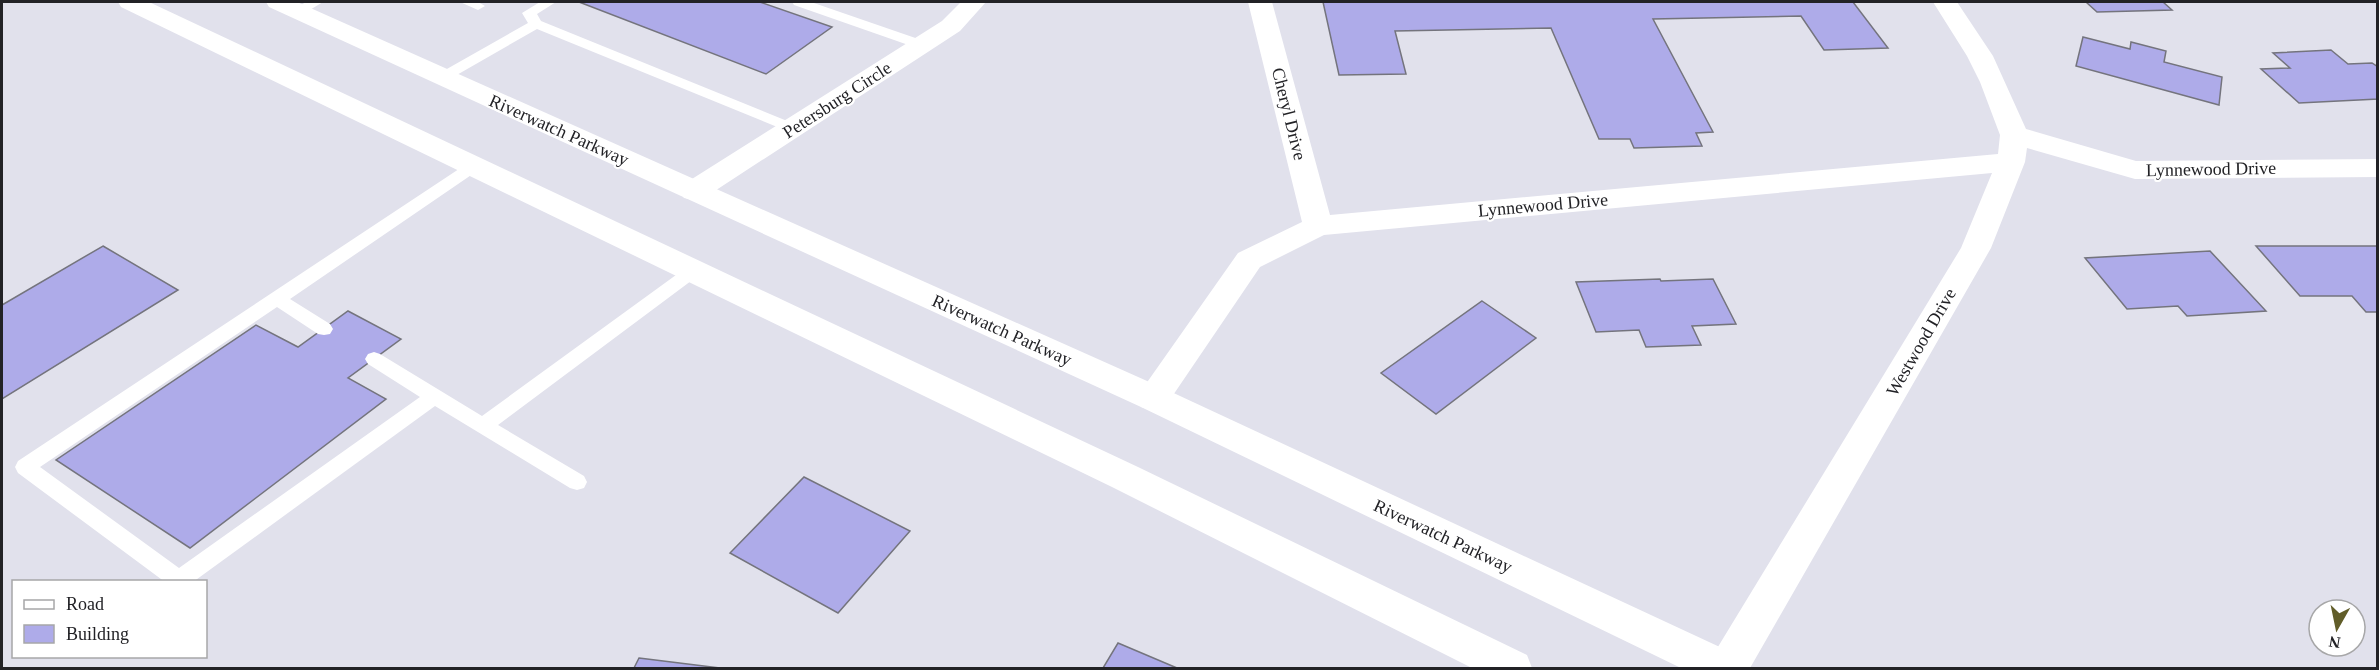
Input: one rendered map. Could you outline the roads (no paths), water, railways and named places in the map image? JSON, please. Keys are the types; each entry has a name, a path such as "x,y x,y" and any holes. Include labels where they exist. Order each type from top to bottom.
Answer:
{"main road":[{"path":"130,2 1125,477 1512,669"},
{"name":"Petersburg Circle","path":"694,191 951,26 974,2"},
{"name":"Cheryl Drive","path":"1260,2 1318,226"},
{"path":"1945,2 1980,56 2012,149"},
{"name":"Riverwatch Parkway","path":"297,5 443,77 1153,398 1722,669"},
{"name":"Lynnewood Drive","path":"1153,398 1249,260 1318,226 2012,149 2134,170 2378,168"},
{"name":"Westwood Drive","path":"1728,669 1976,248 2012,149"}],"lane":[{"path":"549,2 529,13 536,24 792,128"},
{"path":"799,2 922,45"},
{"path":"443,77 536,24"},
{"path":"435,396 179,580 25,467 474,166"},
{"path":"483,426 693,271"},
{"path":"277,299 324,328"},
{"path":"374,359 577,482"}]}
